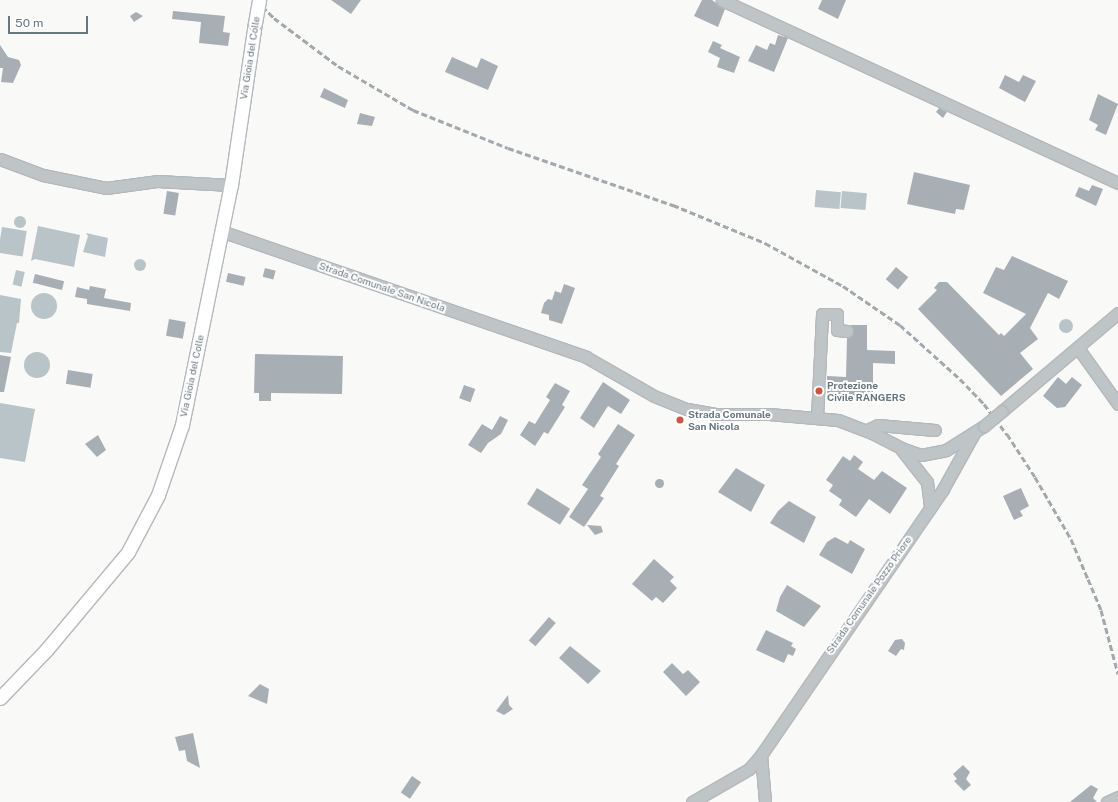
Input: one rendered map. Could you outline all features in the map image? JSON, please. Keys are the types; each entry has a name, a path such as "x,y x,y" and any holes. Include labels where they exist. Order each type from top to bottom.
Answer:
{"main road":[{"name":"Via Gioia del Colle","path":"0,698 47,649 128,552 158,495 182,425 231,185 259,0"}],"street":[{"path":"722,0 1118,183"},
{"path":"0,159 43,175 106,188 157,181 231,185"},
{"name":"Strada Comunale San Nicola","path":"221,231 586,357 654,396 687,409 716,414 769,414 838,420 867,430 901,448 921,455 946,450"},
{"path":"957,467 946,450 979,429 1002,411 1078,348 1118,312"},
{"path":"817,417 822,314 838,314 837,330 847,331"},
{"path":"1078,348 1118,404"},
{"path":"867,430 878,425 935,430"},
{"name":"Strada Comunale Pozzo Priore","path":"692,802 749,769 761,755 930,508 957,467 979,429"},
{"path":"901,448 927,482 930,508"},
{"path":"761,755 765,802"},
{"path":"1107,802 1118,798"}],"shaded area":[{"path":"816,190 841,192 839,209 815,207"},
{"path":"842,191 867,193 865,210 841,208"},
{"path":"18,216 22,216 26,222 22,228 18,228 14,224 14,220"},
{"path":"38,226 80,235 74,267 35,259 31,261"},
{"path":"2,227 27,231 23,257 0,253"},
{"path":"86,233 108,238 105,257 83,252 88,236"},
{"path":"138,259 142,259 146,265 142,271 138,271 134,267 134,263"},
{"path":"16,270 25,272 21,287 13,285"},
{"path":"44,293 54,296 57,306 54,316 44,319 34,316 31,306 34,296"},
{"path":"0,295 21,299 19,323 17,323 11,353 0,352"},
{"path":"1066,319 1071,321 1073,326 1071,331 1066,333 1061,331 1059,326 1061,321"},
{"path":"37,352 46,356 50,365 46,374 37,378 28,374 24,365 28,356"},
{"path":"0,403 35,409 25,462 0,458"}],"building":[{"path":"331,0 361,0 351,14"},
{"path":"702,0 712,0 725,9 718,27 694,16"},
{"path":"822,0 846,0 838,19 818,9"},
{"path":"173,11 225,16 223,32 230,33 228,46 199,43 201,22 172,19"},
{"path":"136,12 143,16 134,22 130,16"},
{"path":"778,35 788,38 774,72 748,61 756,45 767,50 770,43 775,45"},
{"path":"713,41 722,45 720,48 740,57 734,73 717,67 720,58 708,52"},
{"path":"0,45 8,57 19,60 21,65 13,83 1,82 3,68 0,68"},
{"path":"452,57 477,68 481,58 498,66 488,90 445,72"},
{"path":"1005,75 1019,82 1023,75 1036,81 1025,102 999,88"},
{"path":"324,88 348,100 345,108 320,97"},
{"path":"1098,94 1118,104 1106,135 1095,130 1098,125 1089,120"},
{"path":"939,108 947,112 943,118 936,112"},
{"path":"360,113 375,117 372,126 357,124"},
{"path":"914,172 970,185 964,210 956,209 955,214 907,204"},
{"path":"1092,185 1103,189 1096,206 1075,196 1079,187 1089,191"},
{"path":"167,191 179,193 175,216 163,214"},
{"path":"1012,256 1068,281 1059,299 1048,293 1030,328 1038,339 1020,353 1033,369 1001,396 918,309 937,290 934,288 939,282 947,282 999,335 1001,333 1004,336 1026,314 983,293 996,267 1004,270"},
{"path":"896,267 908,277 898,290 886,279"},
{"path":"265,268 276,271 273,280 263,277"},
{"path":"228,273 246,277 244,286 226,282"},
{"path":"35,274 64,281 62,290 33,283"},
{"path":"564,284 575,288 562,324 549,320 549,315 541,313 544,303 548,299 552,300 555,291 561,293"},
{"path":"90,286 106,289 104,298 131,303 130,311 87,304 87,299 75,297 77,287 89,290"},
{"path":"169,319 186,322 183,339 166,336"},
{"path":"850,325 867,325 867,350 895,351 895,364 873,363 873,397 833,399 833,396 827,396 827,376 846,377 847,338 854,331"},
{"path":"255,354 343,356 342,394 271,393 271,401 259,401 259,393 254,393"},
{"path":"0,355 11,357 4,392 0,392"},
{"path":"68,370 93,374 91,388 66,384"},
{"path":"1058,377 1066,384 1072,377 1082,385 1065,407 1057,408 1043,396"},
{"path":"603,382 630,400 621,414 608,406 594,428 580,418"},
{"path":"555,383 570,391 562,405 565,407 548,434 544,432 535,446 520,435 529,421 535,424 550,400 546,397"},
{"path":"464,385 475,389 470,402 459,398"},
{"path":"500,416 508,420 501,434 488,443 481,453 468,445 482,424 492,430"},
{"path":"618,424 635,435 616,464 619,466 600,496 604,498 584,527 569,517 588,489 582,485 601,457 598,454"},
{"path":"98,435 106,450 97,457 85,444"},
{"path":"854,455 863,462 858,469 874,480 882,471 907,488 890,514 869,499 856,517 839,505 842,500 829,491 833,485 826,480 843,456 850,461"},
{"path":"736,468 765,485 751,512 718,492"},
{"path":"657,479 661,479 663,483 661,487 657,487 655,485 655,481"},
{"path":"537,488 570,509 560,525 527,504"},
{"path":"1021,488 1029,506 1020,511 1023,516 1014,520 1003,496"},
{"path":"789,501 816,517 804,543 770,523 778,511"},
{"path":"587,525 601,526 603,532 595,535"},
{"path":"835,537 848,544 850,540 865,549 852,574 819,555 827,542"},
{"path":"654,559 674,577 670,581 677,588 663,603 656,597 652,601 632,584"},
{"path":"787,585 821,606 804,627 776,611 780,597"},
{"path":"549,617 556,623 535,646 529,640"},
{"path":"766,630 793,643 791,646 796,649 793,656 788,654 784,663 756,650"},
{"path":"902,639 905,643 904,650 901,649 896,656 888,651 895,640"},
{"path":"570,646 601,671 588,684 559,658"},
{"path":"672,663 683,674 688,670 700,682 686,696 663,672"},
{"path":"260,684 269,689 267,704 248,696"},
{"path":"508,695 509,705 513,709 504,715 496,711"},
{"path":"193,733 200,768 187,761 185,750 179,751 175,737"},
{"path":"963,765 970,772 966,779 971,785 964,791 954,781 957,779 953,774"},
{"path":"412,776 421,782 410,799 401,793"},
{"path":"1091,785 1098,789 1093,798 1097,802 1070,802"}],"railway":[{"path":"256,0 274,18 338,66 413,110 508,148 673,205 765,243 843,286 900,325 960,379 984,404 1007,434 1035,477 1071,539 1088,579 1101,610 1118,674"}],"place":[{"name":"Protezione Civile RANGERS","path":"819,391"},
{"name":"Strada Comunale San Nicola","path":"680,420"}]}
